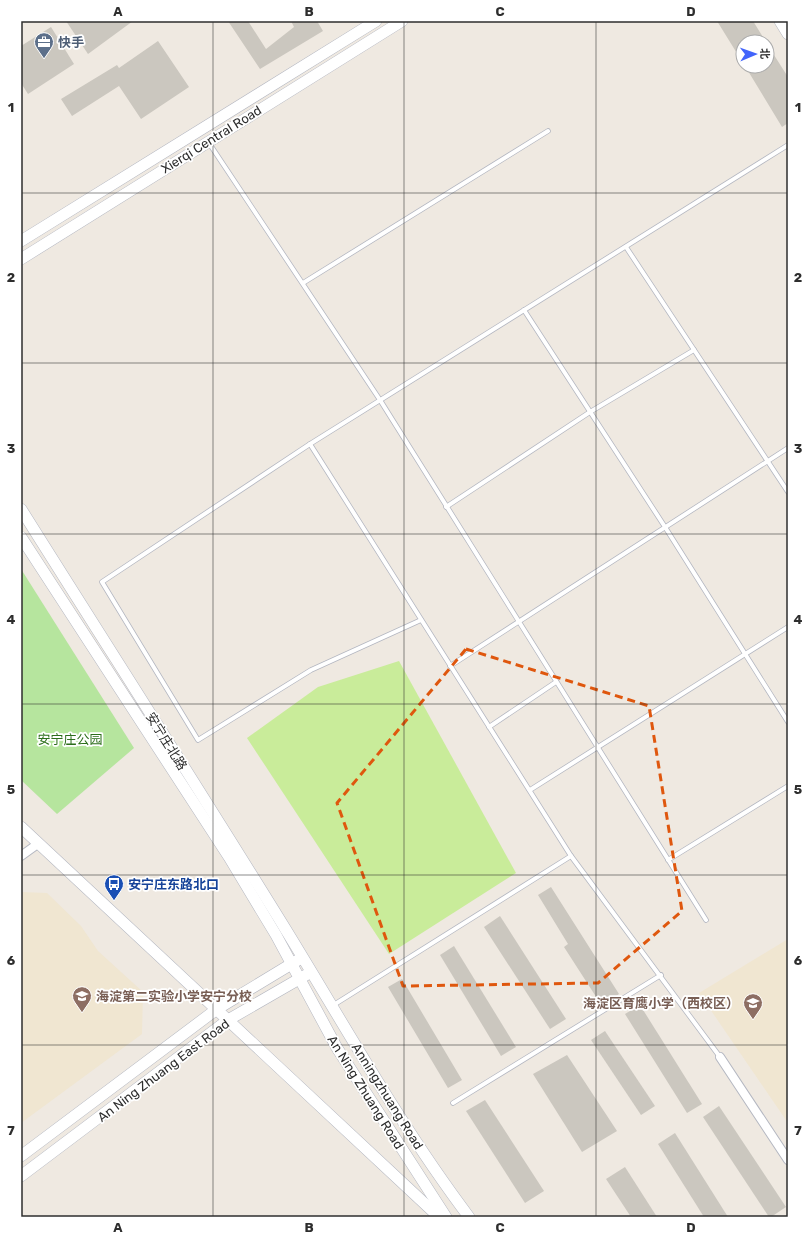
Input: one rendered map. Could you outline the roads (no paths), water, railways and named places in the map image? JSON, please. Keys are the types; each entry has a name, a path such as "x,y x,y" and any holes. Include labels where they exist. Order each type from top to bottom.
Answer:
{"main road":[{"name":"Xierqi Central Road","path":"21,241 376,21"},
{"name":"Xierqi Central Road","path":"21,258 402,21"},
{"path":"780,21 788,34"},
{"name":"安宁庄北路","path":"21,509 311,972"},
{"name":"安宁庄北路","path":"21,537 229,857 292,964"},
{"path":"21,827 216,1009"},
{"name":"An Ning Zhuang East Road","path":"21,1156 216,1009 302,958"},
{"name":"An Ning Zhuang Road","path":"292,964 336,1048 446,1217"},
{"name":"An Ning Zhuang East Road","path":"21,1176 228,1020 311,972"},
{"name":"Anningzhuang Road","path":"311,972 439,1175 469,1217"},
{"name":"An Ning Zhuang Road","path":"216,1009 439,1217"}],"street":[{"path":"21,856 38,843"},
{"path":"720,1057 788,1160"}],"lane":[{"path":"303,283 548,130"},
{"path":"208,141 380,400 706,920"},
{"path":"421,620 311,670 198,740 102,582 310,444 788,145"},
{"path":"626,246 788,492"},
{"path":"524,310 665,527 788,722"},
{"path":"446,507 590,412 694,350"},
{"path":"310,444 571,856 661,975 720,1057"},
{"path":"450,666 788,448"},
{"path":"530,790 788,627"},
{"path":"489,727 556,682"},
{"path":"668,860 788,786"},
{"path":"332,1006 571,856"},
{"path":"453,1103 661,975"}],"place":[{"name":"快手","path":"44,59"},
{"name":"安宁庄东路北口","path":"114,901"},
{"name":"海淀第二实验小学安宁分校","path":"82,1013"},
{"name":"海淀区育鹰小学（西校区）","path":"753,1020"}],"park label":[{"name":"安宁庄公园","path":"70,739"}]}
